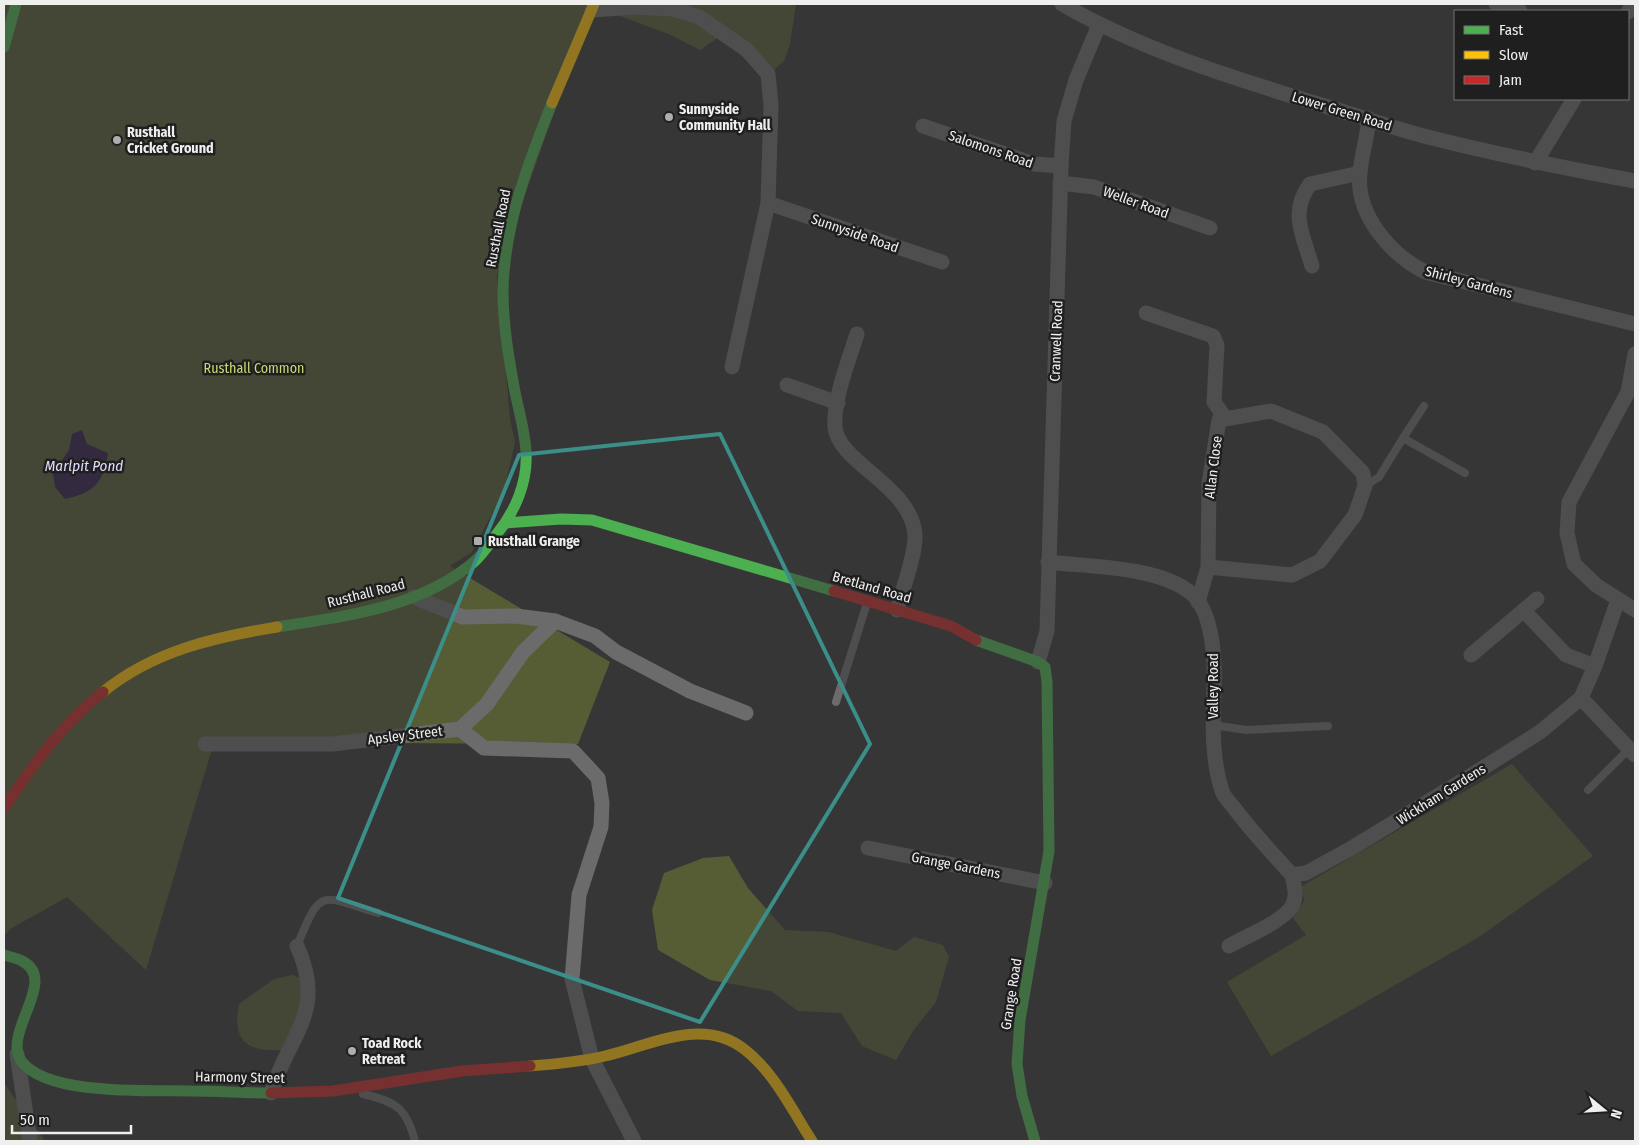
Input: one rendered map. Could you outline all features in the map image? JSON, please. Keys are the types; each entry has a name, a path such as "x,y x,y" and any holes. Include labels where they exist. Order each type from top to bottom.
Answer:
{"street":[{"path":"4,47 16,4"},
{"name":"Lower Green Road","path":"1062,4 1098,25 1179,58 1423,136 1535,163 1635,181"},
{"path":"1496,4 1517,10"},
{"path":"593,7 635,7 673,10 699,17 747,50 768,74 771,106 768,203 732,367"},
{"name":"Rusthall Road","path":"4,808 35,760 72,716 96,695 132,671 160,656 199,642 378,608 414,597 455,577 481,557 506,523 520,492 526,467 525,438 508,351 505,318 506,266 517,201 544,120 593,7"},
{"name":"Cranwell Road","path":"1038,662 1047,631 1061,166 1066,113 1076,80 1098,25"},
{"path":"1535,163 1573,100"},
{"name":"Shirley Gardens","path":"1369,119 1360,173 1361,198 1376,228 1390,247 1409,264 1425,272 1635,324"},
{"name":"Salomons Road","path":"922,126 1034,164 1061,166"},
{"path":"1312,266 1298,210 1301,196 1310,184 1360,173"},
{"name":"Weller Road","path":"1060,183 1094,186 1210,228"},
{"name":"Sunnyside Road","path":"768,203 942,262"},
{"path":"1146,313 1213,336 1217,345 1214,402 1225,418"},
{"path":"857,334 838,403 835,428 844,448 894,494 910,514 915,536 897,610"},
{"path":"1635,354 1628,392 1569,502 1568,525 1574,564 1596,585 1635,610"},
{"path":"787,385 838,403"},
{"name":"Allan Close","path":"1198,602 1208,567 1209,484 1219,420 1270,411 1323,432 1363,473 1365,486"},
{"path":"1208,567 1292,575 1320,561 1355,515 1365,486"},
{"name":"Bretland Road","path":"506,523 562,519 592,520 951,626 973,639 1038,662"},
{"name":"Valley Road","path":"1048,562 1136,572 1164,579 1191,593 1198,602 1209,627 1215,662 1212,740 1223,792 1252,832 1292,875"},
{"path":"414,597 463,617 516,616 555,621 595,636 616,652 690,691 746,713"},
{"path":"1471,655 1537,599"},
{"path":"1618,600 1595,666 1581,698 1632,752"},
{"path":"1524,611 1566,655 1595,666"},
{"name":"Apsley Street","path":"205,744 332,744 460,729 487,704 523,652 555,621"},
{"name":"Grange Road","path":"1035,1141 1022,1096 1017,1064 1020,1020 1049,851 1047,682 1045,668 1038,662"},
{"name":"Wickham Gardens","path":"1292,875 1306,873 1350,849 1467,778 1540,732 1581,698"},
{"path":"460,729 484,748 573,751 598,778 602,803 601,827 579,895 572,979 592,1059 634,1141"},
{"name":"Grange Gardens","path":"868,848 1045,883"},
{"path":"1229,946 1286,914 1293,905 1296,892 1292,875"},
{"path":"271,1093 278,1071 297,1035 308,1007 308,979 297,946"},
{"path":"4,955 21,961 31,969 36,983 33,997 16,1040 30,1141"},
{"path":"592,1059 676,1034 706,1035 734,1042 758,1061 812,1141"},
{"name":"Harmony Street","path":"18,1054 30,1069 58,1083 100,1089 271,1093 316,1093 460,1072 592,1059"}],"lane":[{"path":"1365,486 1379,478 1424,406"},
{"path":"1403,438 1465,473"},
{"path":"836,702 867,602"},
{"path":"1213,725 1246,730 1328,726"},
{"path":"1588,790 1632,752"},
{"path":"297,946 311,912 318,902 333,898 378,913"},
{"path":"344,1089 378,1097 401,1108 407,1116 414,1141"}],"highlighted area":[{"path":"720,434 870,744 700,1022 338,898 519,455"}],"green space":[{"name":"Rusthall Common","path":"4,4 592,4 497,275 510,418 515,443 504,490 472,552 450,566 610,662 578,744 214,742 146,970 67,897 10,929 4,936"},
{"path":"598,4 796,4 790,44 784,61 773,71 723,34 700,50 669,34 609,12"},
{"path":"1512,764 1593,856 1479,937 1271,1056 1227,982 1306,935 1293,918 1304,901 1302,886"},
{"path":"729,856 748,888 785,930 828,932 896,951 914,937 943,945 949,957 936,1002 913,1031 896,1060 862,1046 841,1013 798,1011 771,991 710,980 658,950 652,910 664,873 703,858"},
{"path":"292,975 301,978 306,1007 285,1050 262,1049 246,1043 241,1037 238,1028 239,1004 274,979"},
{"path":"4,1083 45,1141 4,1141"}],"water":[{"name":"Marlpit Pond","path":"82,430 87,444 108,453 104,472 96,485 83,493 65,499 55,487 53,473 69,450 72,434"}],"traffic: fast":[{"path":"4,47 16,4"},
{"path":"277,627 381,608 431,590 454,577 475,561 509,517 519,496 525,474 526,452 505,329 503,304 504,267 519,195 552,103"},
{"path":"506,523 561,519 592,520 834,591"},
{"path":"976,640 1038,662 1045,667 1047,682 1049,851 1020,1020 1017,1064 1022,1096 1035,1141"},
{"path":"4,955 22,961 32,970 35,981 33,994 18,1037 17,1050 22,1062 35,1073 54,1081 101,1089 271,1093"}],"traffic: slow":[{"path":"552,103 594,4"},
{"path":"103,692 122,678 164,656 208,641 277,627"},
{"path":"530,1066 568,1063 596,1058 675,1036 711,1035 728,1039 755,1058 782,1092 812,1141"}],"traffic: jam":[{"path":"834,591 951,626 976,640"},
{"path":"4,808 61,731 103,692"},
{"path":"271,1093 333,1091 462,1071 530,1066"}],"place":[{"name":"Sunnyside Community Hall","path":"669,117"},
{"name":"Rusthall Cricket Ground","path":"117,140"},
{"name":"Rusthall Grange","path":"478,541"},
{"name":"Toad Rock Retreat","path":"352,1051"}]}
